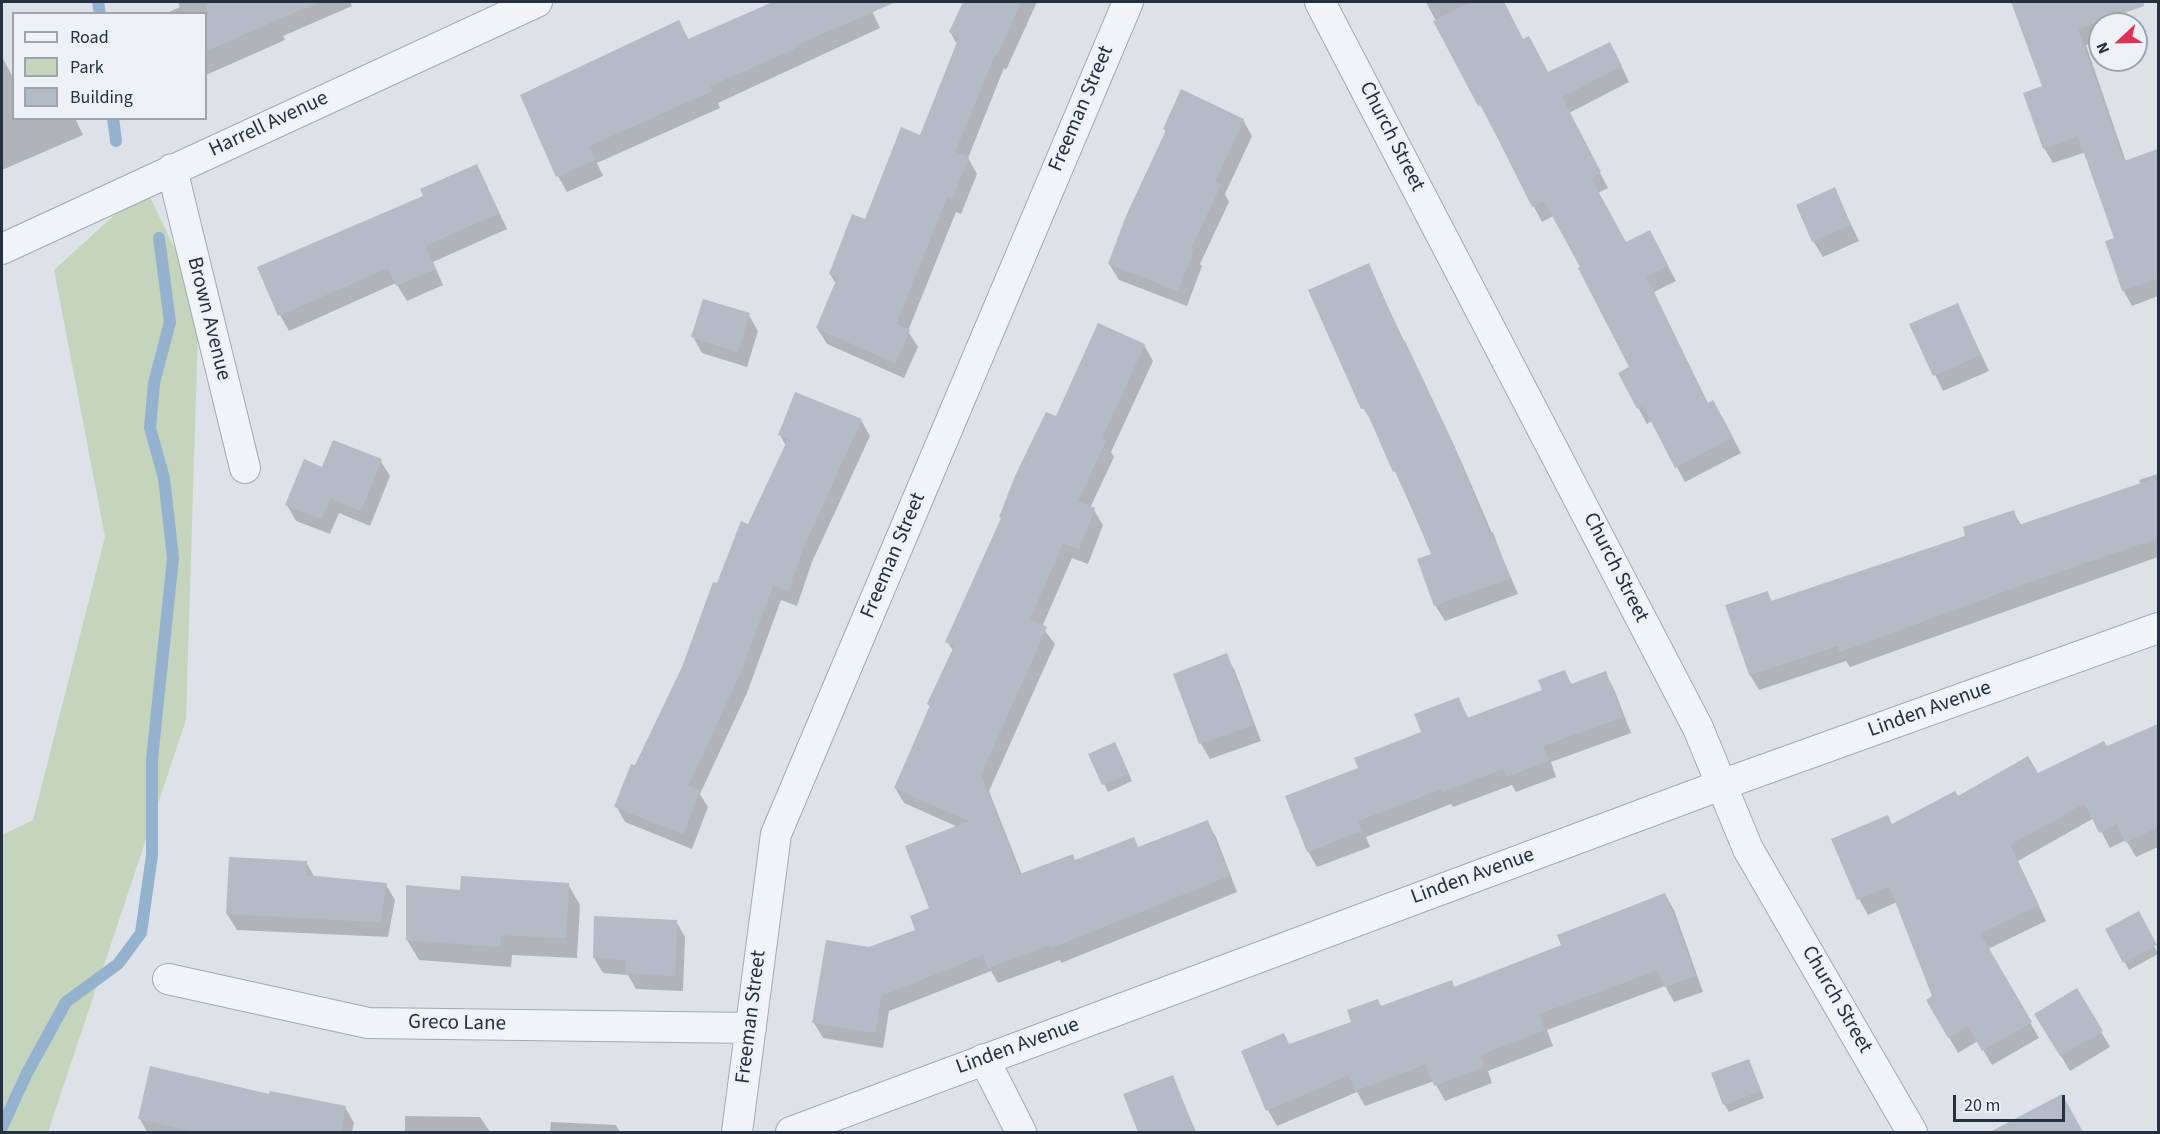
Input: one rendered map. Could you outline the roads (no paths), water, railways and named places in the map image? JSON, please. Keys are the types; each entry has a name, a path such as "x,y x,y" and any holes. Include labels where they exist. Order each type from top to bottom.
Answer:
{"street":[{"name":"Harrell Avenue","path":"2,249 537,2"},
{"name":"Freeman Street","path":"737,1132 777,834 1128,2"},
{"name":"Church Street","path":"1320,2 1698,728 1748,849 1912,1132"},
{"name":"Brown Avenue","path":"172,169 245,468"},
{"name":"Linden Avenue","path":"791,1132 1720,785 2158,628"},
{"name":"Greco Lane","path":"168,979 368,1023 751,1028"},
{"path":"984,1059 1021,1132"}],"waterway":[{"path":"98,2 100,12"},
{"path":"113,120 116,141"},
{"path":"2,1127 27,1073 66,1002 118,964 141,933 152,855 152,759 173,558 164,478 150,428 154,383 170,322 159,238"}]}
